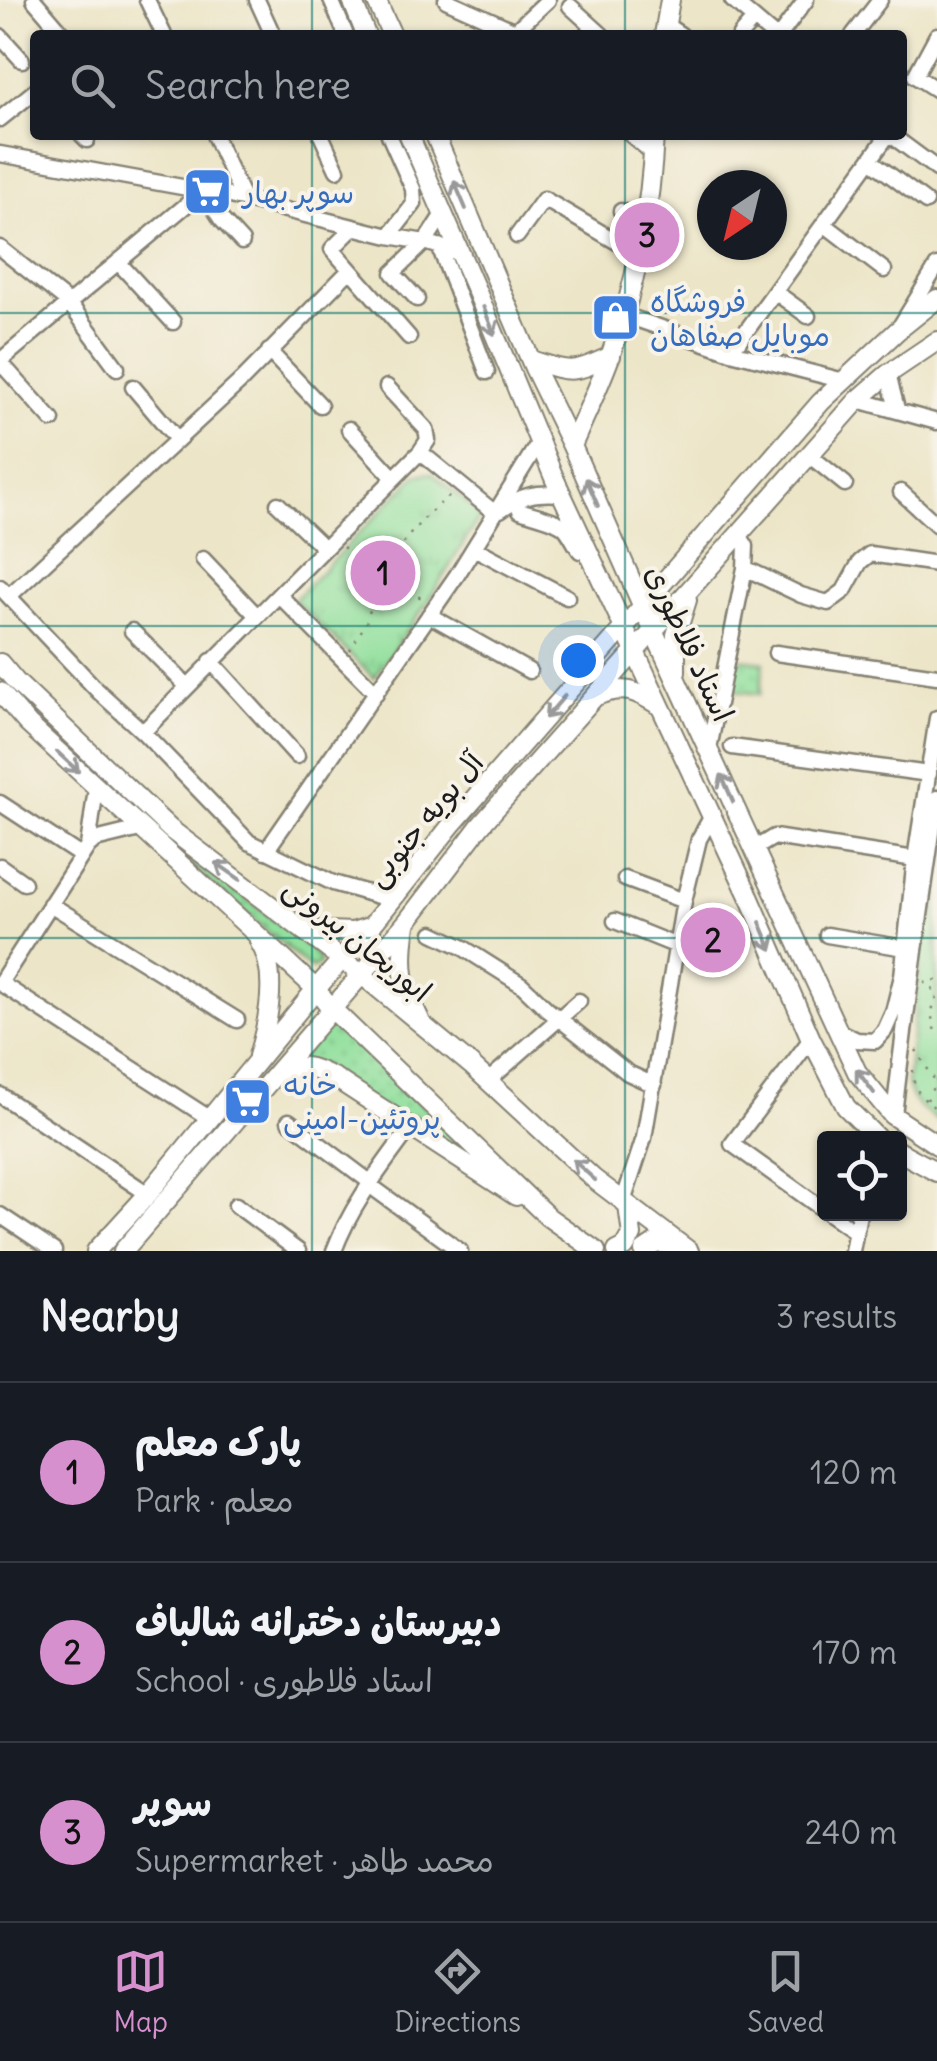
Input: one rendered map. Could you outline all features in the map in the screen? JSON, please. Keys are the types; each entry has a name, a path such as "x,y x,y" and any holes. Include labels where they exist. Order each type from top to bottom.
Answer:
{"main road":[{"path":"352,0 364,30"},
{"path":"376,0 390,30"},
{"path":"670,0 671,30"},
{"name":"استاد فلاطوری","path":"411,140 561,494 712,816 810,1039 846,1108 867,1131"},
{"name":"استاد فلاطوری","path":"437,140 531,360 857,1072 894,1116 937,1145"},
{"path":"572,446 624,316 639,255 654,144"},
{"name":"آل بویه جنوبی","path":"96,1251 372,926 453,823 821,402 937,299"},
{"name":"آل بویه جنوبی","path":"123,1251 406,923 480,826 858,400 937,340"},
{"path":"531,360 564,371 582,370 611,356"},
{"path":"703,540 699,545 702,557 707,561 719,558"},
{"path":"625,568 650,580 676,571"},
{"path":"677,683 676,636 690,591"},
{"path":"593,664 606,633 610,598"},
{"name":"ابوریحان بیرونی","path":"0,663 16,683 170,829 361,974 581,1167 684,1248"},
{"path":"596,697 626,689 660,706"},
{"name":"ابوریحان بیرونی","path":"0,692 96,788 316,989 331,1008 548,1217 595,1250"},
{"path":"527,740 544,754"},
{"path":"406,923 403,979 422,1025"},
{"path":"305,930 352,932 372,926"},
{"path":"256,936 264,949 270,978 264,1036 256,1063"},
{"path":"272,1078 302,1066 336,1078 548,1217"},
{"path":"907,1156 937,1172"},
{"path":"617,1251 632,1235 625,1204"},
{"path":"644,1251 656,1242 684,1248"}],"street":[{"path":"34,0 60,30"},
{"path":"147,0 162,30"},
{"path":"257,0 272,30"},
{"path":"331,0 344,30"},
{"path":"446,0 510,30"},
{"path":"519,30 548,0"},
{"path":"732,0 770,30"},
{"path":"781,30 806,0"},
{"path":"858,30 880,0"},
{"path":"570,6 596,30"},
{"path":"744,30 754,19"},
{"path":"0,36 22,60"},
{"path":"934,40 914,76 937,90"},
{"path":"0,119 30,95"},
{"path":"216,140 243,198"},
{"path":"323,140 337,170"},
{"path":"389,236 414,204 412,189 391,140"},
{"path":"731,352 886,140"},
{"path":"897,140 937,169"},
{"path":"0,154 243,198 460,253"},
{"path":"870,160 926,202"},
{"path":"203,191 220,219 242,242"},
{"path":"52,420 0,362 203,191"},
{"path":"518,236 544,199 639,255"},
{"path":"621,211 644,218"},
{"path":"417,299 394,274 432,244 443,214"},
{"path":"824,224 884,270"},
{"path":"354,227 332,248 409,337"},
{"path":"432,244 487,372"},
{"path":"0,248 69,304 116,368"},
{"path":"118,262 173,322"},
{"path":"898,331 937,266"},
{"path":"350,270 177,439 4,591 248,842 333,883 392,900"},
{"path":"774,292 808,316"},
{"path":"624,316 731,352 844,381"},
{"path":"270,351 320,405"},
{"path":"806,372 821,402"},
{"path":"888,374 897,409"},
{"path":"132,387 177,439"},
{"path":"142,732 420,452 428,440 426,429 387,387"},
{"path":"858,400 936,419"},
{"path":"349,429 394,478"},
{"path":"266,851 474,548 539,442"},
{"path":"420,452 496,513"},
{"path":"809,456 845,484"},
{"path":"901,492 937,525"},
{"path":"496,513 526,495 561,494"},
{"path":"278,504 328,545"},
{"path":"520,510 558,522 580,551 588,552"},
{"path":"709,749 745,568 746,546 739,535"},
{"path":"474,548 567,597"},
{"path":"745,568 800,595 828,603 844,591 860,562 870,554 937,564"},
{"path":"203,559 257,616"},
{"path":"279,595 376,692"},
{"path":"429,615 529,671"},
{"path":"132,631 187,686"},
{"path":"776,653 937,676"},
{"path":"211,661 296,756"},
{"path":"838,1030 856,1040 875,1041 885,1030 913,976 905,948 927,862 928,774 937,718"},
{"path":"732,747 928,774"},
{"path":"84,851 96,788"},
{"path":"894,1116 903,1027 937,798"},
{"path":"0,803 84,851"},
{"path":"625,1204 644,1138 684,901 699,839 712,816"},
{"path":"140,829 95,840 84,851 0,983 209,1118"},
{"path":"754,849 774,837 927,862"},
{"path":"0,866 24,883"},
{"path":"626,880 684,901"},
{"path":"50,904 237,1020"},
{"path":"614,921 676,946"},
{"path":"432,933 522,985 628,1074 654,1085"},
{"path":"827,934 905,948"},
{"path":"488,1082 579,1001"},
{"path":"810,1039 732,1144 817,1205"},
{"path":"0,1095 148,1194"},
{"path":"289,1121 460,1251"},
{"path":"334,1251 370,1183 410,1128"},
{"path":"236,1205 298,1251"},
{"path":"0,1215 54,1251"},
{"path":"840,1221 856,1232"},
{"path":"852,1251 858,1221"}],"path":[{"path":"380,578 396,550 454,492"},
{"path":"328,545 354,556 371,579"},
{"path":"380,578 386,582 386,592 374,597 367,591 367,584 380,578"},
{"path":"386,592 430,598"},
{"path":"342,659 366,623 374,597"},
{"path":"913,976 937,980"},
{"path":"937,997 932,1008 937,1036"},
{"path":"926,1101 936,1082 915,1048 915,1088 926,1101 937,1109"}],"green space":[{"path":"432,473 481,515 425,606 374,678 294,600 416,475"},
{"path":"731,658 764,662 760,694 727,690"},
{"path":"113,786 181,849 310,947 319,965 312,968 304,963 210,882 110,790"},
{"path":"937,875 937,1120 918,1105 907,1083 929,880"},
{"path":"332,1020 503,1181 298,1061"}],"place":[{"name":"سوپر بهار","path":"208,192"},
{"name":"سوپر","path":"647,235"},
{"name":"فروشگاه موبایل صفاهان","path":"615,318"},
{"name":"پارک معلم","path":"383,573"},
{"name":"دبیرستان دخترانه شالباف","path":"713,940"},
{"name":"خانه پروتئین-امینی","path":"248,1101"}]}
